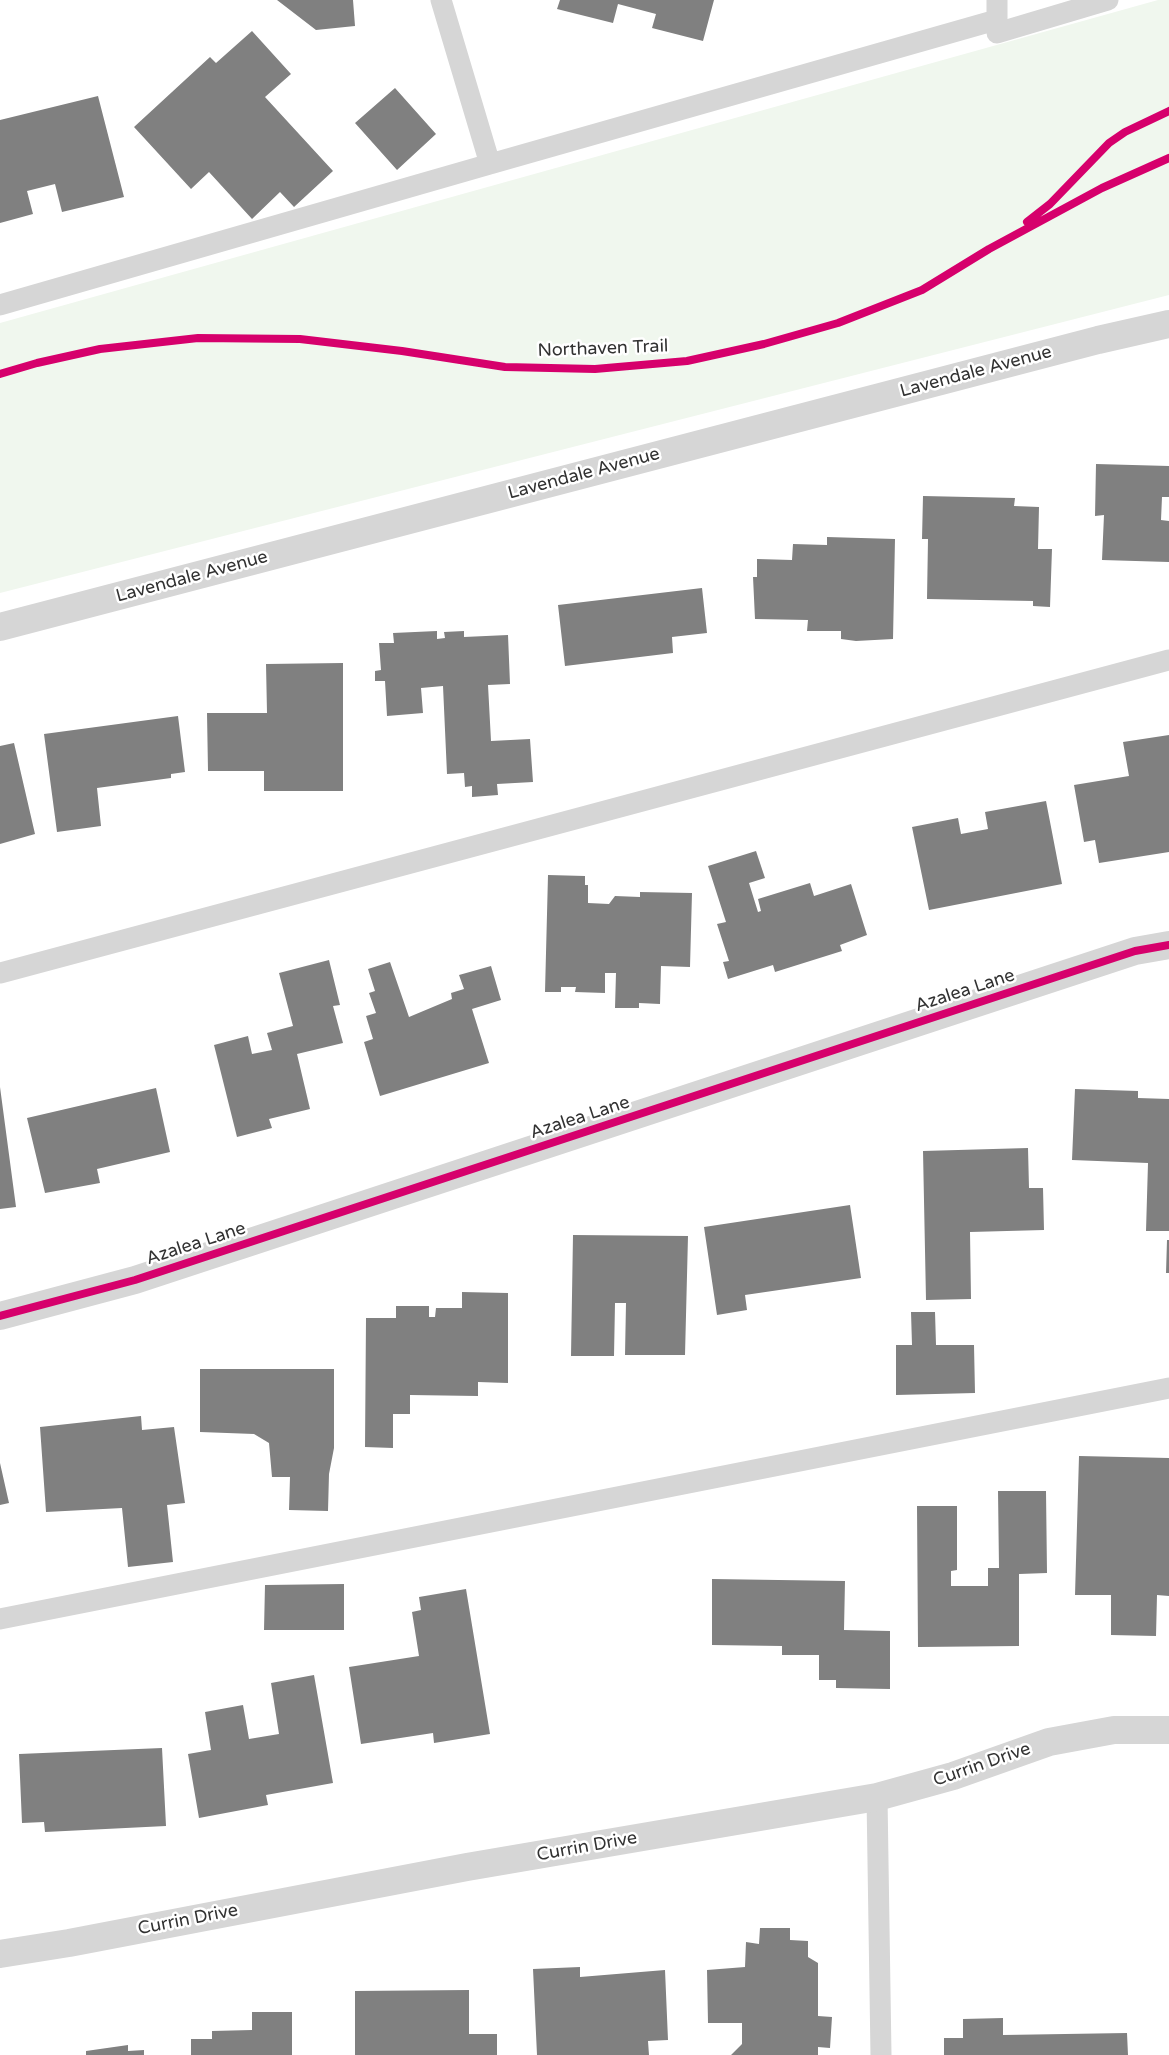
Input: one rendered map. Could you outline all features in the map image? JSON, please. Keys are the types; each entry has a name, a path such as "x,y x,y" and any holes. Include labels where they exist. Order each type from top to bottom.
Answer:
{"street":[{"name":"Lavendale Avenue","path":"0,627 1098,340 1169,324"},
{"name":"Azalea Lane","path":"0,1316 136,1280 1126,954 1169,945"},
{"name":"Currin Drive","path":"0,1954 69,1943 467,1867 877,1797 953,1776 1048,1742 1114,1730 1169,1730"}],"lane":[{"path":"441,0 490,164"},
{"path":"0,305 490,164 997,10 996,33 1108,0"},
{"path":"0,973 1169,660"},
{"path":"0,1619 1169,1388"},
{"path":"877,1797 880,2055"}],"shaded area":[{"path":"1158,0 1169,0 1169,295 0,593 0,323"}],"building":[{"path":"277,0 353,0 355,26 316,30"},
{"path":"560,0 714,0 703,41 652,28 656,14 618,4 613,23 557,9"},
{"path":"252,31 291,74 265,97 333,171 294,207 280,192 252,219 209,172 191,189 134,127 210,57 216,63"},
{"path":"395,88 436,134 397,170 355,123"},
{"path":"98,96 124,197 62,212 55,184 27,191 33,214 0,223 0,120"},
{"path":"1096,464 1169,466 1169,497 1162,497 1161,520 1169,521 1169,562 1102,560 1104,515 1095,516"},
{"path":"923,496 1015,498 1014,506 1039,507 1038,549 1052,549 1050,607 1033,606 1033,601 927,599 928,539 922,539"},
{"path":"827,537 895,539 893,639 856,641 841,639 841,631 807,631 808,620 755,619 753,577 757,577 757,559 792,560 793,544 827,545"},
{"path":"702,588 707,633 672,637 673,653 565,666 558,605"},
{"path":"437,631 437,639 445,638 444,632 464,631 464,637 508,635 510,684 488,685 491,741 530,739 533,782 497,784 498,795 472,797 472,786 465,787 464,773 447,774 443,686 421,688 423,713 387,716 385,681 375,681 375,671 381,670 379,643 394,643 393,633"},
{"path":"343,663 343,791 264,791 264,771 208,771 207,713 267,713 266,664"},
{"path":"178,716 185,772 171,774 171,778 97,788 101,826 57,832 44,734"},
{"path":"1169,735 1169,852 1099,863 1095,840 1084,842 1074,785 1129,776 1123,742"},
{"path":"14,743 35,834 0,844 0,746"},
{"path":"1046,801 1062,884 929,910 912,827 958,818 961,834 988,829 985,812"},
{"path":"756,851 765,878 749,883 758,912 761,911 758,899 810,883 814,896 851,884 867,935 840,945 842,951 775,972 773,965 728,979 723,962 729,961 717,924 726,922 708,866"},
{"path":"548,875 585,876 585,885 588,885 588,903 609,904 615,896 640,897 640,892 692,893 690,967 661,966 660,1004 639,1003 639,1008 615,1008 616,973 605,973 605,993 575,992 576,987 561,987 561,992 545,992"},
{"path":"329,960 340,1005 333,1006 343,1043 297,1054 310,1109 269,1119 272,1128 237,1137 214,1045 248,1036 252,1054 272,1050 267,1033 293,1026 279,973"},
{"path":"390,962 409,1017 452,999 451,993 464,989 459,975 491,966 501,1000 472,1009 489,1063 380,1096 364,1042 373,1039 366,1016 376,1013 369,993 375,991 368,969"},
{"path":"0,1087 16,1207 0,1209"},
{"path":"156,1088 170,1152 97,1169 100,1183 45,1193 27,1118"},
{"path":"1075,1089 1138,1091 1138,1098 1169,1099 1169,1231 1146,1231 1148,1163 1072,1160"},
{"path":"1028,1148 1029,1188 1043,1188 1044,1230 970,1232 971,1299 926,1300 923,1151"},
{"path":"850,1205 861,1278 745,1295 747,1310 717,1315 704,1227"},
{"path":"573,1235 688,1236 685,1355 625,1355 626,1303 615,1303 614,1356 571,1356"},
{"path":"1167,1240 1169,1240 1169,1273 1166,1273"},
{"path":"462,1292 508,1293 508,1383 478,1382 478,1396 410,1395 410,1414 393,1414 393,1448 365,1447 366,1318 396,1318 396,1306 429,1306 429,1317 435,1317 436,1308 462,1308"},
{"path":"911,1312 935,1312 936,1345 974,1345 975,1393 896,1395 896,1345 912,1345"},
{"path":"200,1369 334,1369 334,1448 329,1474 328,1511 289,1510 290,1477 272,1477 269,1443 254,1434 200,1432"},
{"path":"141,1416 142,1430 174,1427 185,1503 167,1505 173,1562 128,1567 122,1508 46,1512 40,1427"},
{"path":"1079,1456 1169,1458 1169,1596 1157,1595 1156,1636 1111,1635 1111,1595 1075,1595"},
{"path":"0,1463 9,1503 0,1505"},
{"path":"998,1491 1046,1491 1047,1573 1019,1574 1019,1646 918,1647 917,1506 957,1506 957,1570 951,1571 951,1586 988,1586 988,1568 999,1568"},
{"path":"712,1579 845,1581 844,1630 890,1631 890,1689 836,1688 836,1680 819,1680 819,1655 782,1655 782,1646 712,1645"},
{"path":"344,1584 344,1630 264,1630 265,1585"},
{"path":"466,1589 490,1734 434,1743 433,1733 361,1744 349,1667 419,1656 412,1612 421,1610 419,1597"},
{"path":"314,1675 333,1783 266,1795 268,1805 199,1818 188,1754 211,1750 205,1712 243,1705 249,1739 279,1734 271,1683"},
{"path":"162,1748 166,1826 45,1832 44,1822 22,1823 19,1754"},
{"path":"760,1928 790,1928 790,1940 808,1941 808,1957 818,1963 818,2016 832,2017 830,2048 818,2047 818,2055 731,2055 742,2044 742,2023 708,2023 707,1970 745,1967 746,1942 759,1944"},
{"path":"580,1967 580,1977 665,1970 668,2040 648,2041 649,2055 537,2055 533,1969"},
{"path":"469,1990 469,2034 497,2034 497,2055 355,2055 355,1991"},
{"path":"252,2012 292,2012 292,2055 191,2055 191,2039 212,2039 212,2031 252,2030"},
{"path":"1003,2018 1003,2035 1127,2033 1128,2055 944,2055 944,2038 963,2038 963,2019"},
{"path":"128,2045 128,2051 144,2050 144,2055 86,2055 86,2051"}],"cycle path":[{"path":"1027,222 1050,204 1109,143 1125,132 1169,111"},
{"name":"Northaven Trail","path":"0,374 37,363 100,349 198,338 300,339 402,351 505,367 595,369 687,361 764,344 838,323 922,290 989,249 1102,188 1169,158"},
{"path":"0,1316 135,1280 1135,951 1169,945"}]}
